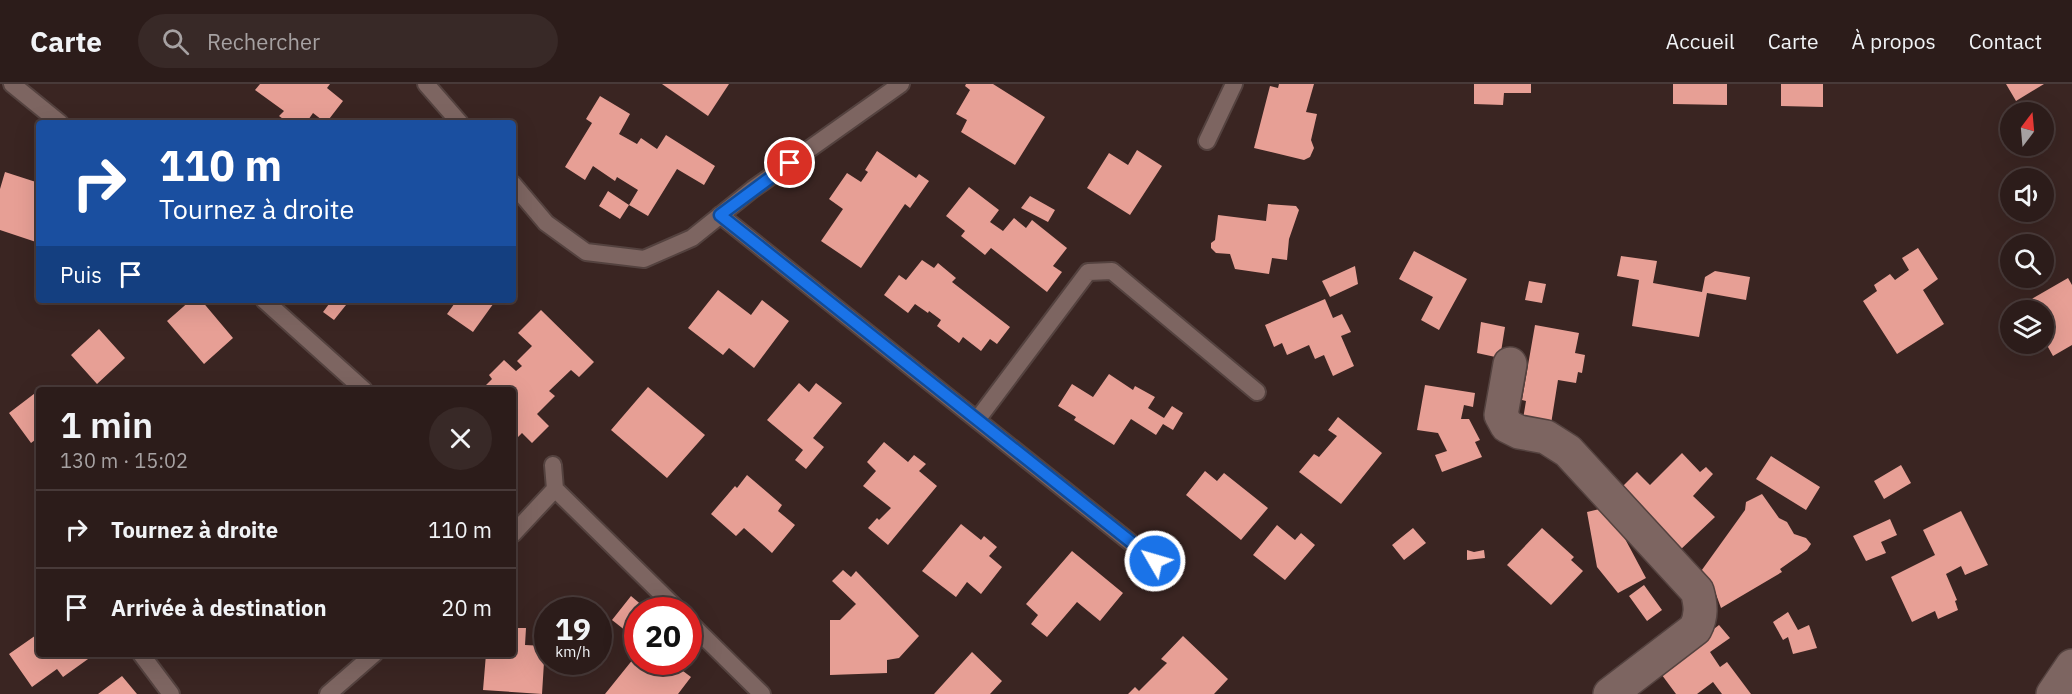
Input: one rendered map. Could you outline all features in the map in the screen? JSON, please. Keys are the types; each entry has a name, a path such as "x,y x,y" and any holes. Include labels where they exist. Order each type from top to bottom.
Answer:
{"street":[{"path":"1510,364 1501,416 1507,426 1519,432 1546,437 1568,451 1697,591 1701,604 1700,621 1695,629 1610,694"},
{"path":"2053,694 2072,666"}],"lane":[{"path":"12,84 56,120"},
{"path":"426,84 457,120"},
{"path":"516,187 546,222 586,252 644,259 692,238 753,189 901,84"},
{"path":"1207,141 1234,84"},
{"path":"720,215 1155,561"},
{"path":"977,420 1088,272 1112,271 1257,392"},
{"path":"267,303 361,387"},
{"path":"552,465 555,489 665,597"},
{"path":"516,525 555,489"},
{"path":"702,635 762,694"},
{"path":"143,657 171,694"},
{"path":"328,694 371,657"}],"building":[{"path":"260,84 330,84 327,88 343,101 328,120 322,120 313,113 308,120 285,120 279,116 284,111 255,90"},
{"path":"662,84 729,84 708,116"},
{"path":"966,84 993,84 1045,117 1015,165 961,132 967,120 956,114 970,90 965,86"},
{"path":"1279,84 1314,84 1306,112 1317,114 1311,140 1314,148 1310,157 1304,160 1254,148 1270,86 1278,88"},
{"path":"1474,84 1531,84 1531,93 1504,93 1503,105 1474,104"},
{"path":"1673,84 1727,84 1727,105 1673,104"},
{"path":"1781,84 1823,84 1823,107 1781,106"},
{"path":"2006,84 2044,84 2016,101"},
{"path":"600,96 630,114 619,134 637,144 641,138 657,149 666,135 715,166 704,185 677,169 648,216 629,205 638,190 617,177 615,181 593,166 585,180 565,167 592,123 586,119"},
{"path":"1137,150 1162,166 1130,215 1087,188 1109,153 1128,165"},
{"path":"877,151 916,178 919,174 929,181 910,208 905,204 861,268 821,241 843,209 829,199 847,173 861,182 868,172 865,170"},
{"path":"5,172 36,182 36,242 0,230 0,189"},
{"path":"969,187 999,210 990,222 1003,231 1014,218 1026,228 1032,220 1067,248 1053,266 1062,272 1047,292 991,248 985,255 961,236 965,231 946,216"},
{"path":"608,191 629,205 620,219 599,206"},
{"path":"1030,196 1055,210 1048,222 1021,208"},
{"path":"1268,204 1296,206 1299,210 1289,239 1287,260 1272,258 1269,274 1235,269 1230,254 1216,253 1211,248 1211,243 1215,240 1218,215 1266,221"},
{"path":"1918,248 1938,279 1923,290 1944,324 1897,354 1863,301 1877,291 1874,285 1890,274 1895,280 1909,270 1902,258"},
{"path":"1414,251 1467,279 1439,330 1421,320 1433,297 1399,279"},
{"path":"1621,256 1657,261 1653,283 1702,292 1705,277 1715,271 1750,277 1746,300 1707,293 1699,337 1632,326 1639,280 1617,276"},
{"path":"922,260 934,268 938,263 956,278 952,282 1010,327 997,344 990,339 981,351 963,337 959,343 937,326 941,320 929,311 928,313 915,304 908,313 884,295 899,275 906,280"},
{"path":"1355,266 1358,284 1330,297 1322,281"},
{"path":"2068,278 2072,285 2072,345 2053,356 2054,300 2030,300"},
{"path":"1529,281 1546,284 1542,303 1525,300"},
{"path":"718,290 751,315 762,300 789,321 754,368 729,348 723,355 688,328"},
{"path":"1325,299 1333,318 1342,314 1351,332 1341,336 1354,366 1333,376 1324,355 1315,359 1309,345 1287,355 1282,343 1274,347 1265,325"},
{"path":"188,303 204,303 233,338 204,364 167,321"},
{"path":"330,303 348,303 334,320 323,312"},
{"path":"455,303 494,303 473,332 447,314"},
{"path":"541,310 594,362 579,377 571,370 549,391 555,396 537,414 549,426 532,443 522,433 516,437 516,387 484,387 492,379 489,375 504,360 516,371 522,366 517,361 532,346 518,333"},
{"path":"1481,322 1505,327 1500,358 1477,353"},
{"path":"1535,325 1579,333 1575,353 1585,355 1582,373 1578,372 1576,383 1558,380 1551,424 1523,419 1526,401 1522,400"},
{"path":"99,329 125,358 97,384 71,355"},
{"path":"1109,374 1133,390 1135,386 1155,397 1148,408 1164,418 1172,406 1183,413 1173,430 1163,424 1156,435 1131,419 1114,445 1074,420 1076,417 1058,406 1072,384 1093,397"},
{"path":"799,383 809,392 816,383 842,403 813,438 824,447 806,469 795,460 803,450 767,420"},
{"path":"1425,385 1475,393 1473,407 1464,405 1461,419 1469,419 1480,440 1475,442 1482,457 1442,472 1435,455 1447,451 1438,433 1417,430"},
{"path":"648,387 705,435 667,478 611,430"},
{"path":"36,392 36,439 31,443 9,413"},
{"path":"1338,417 1382,453 1341,504 1299,472 1314,454 1319,457 1337,436 1328,430"},
{"path":"884,442 908,462 914,455 926,464 919,471 937,486 888,545 868,528 891,508 863,486 876,471 867,462"},
{"path":"1682,453 1700,472 1706,467 1713,474 1693,496 1715,517 1679,551 1621,488 1637,472 1650,485"},
{"path":"1771,456 1820,487 1806,510 1756,479"},
{"path":"1901,465 1911,483 1884,499 1874,481"},
{"path":"1205,471 1217,481 1224,473 1268,508 1241,540 1186,495"},
{"path":"747,475 782,505 778,511 795,525 772,553 744,528 736,536 711,514"},
{"path":"1762,494 1779,518 1787,522 1794,534 1806,538 1811,544 1807,550 1780,569 1782,572 1721,608 1713,586 1699,574 1745,510 1746,502"},
{"path":"1608,507 1646,578 1618,593 1597,567 1587,512"},
{"path":"1961,511 1988,565 1965,575 1961,566 1946,574 1957,600 1955,601 1958,610 1938,619 1935,611 1912,622 1891,577 1935,555 1923,530"},
{"path":"1890,519 1897,535 1881,542 1886,553 1866,561 1853,536"},
{"path":"961,524 981,540 984,536 997,547 989,556 1002,567 981,594 967,582 956,597 922,571"},
{"path":"1277,525 1295,540 1301,533 1315,545 1285,580 1253,555"},
{"path":"1413,528 1426,543 1404,560 1392,545"},
{"path":"1542,528 1574,557 1571,560 1583,571 1551,605 1507,565"},
{"path":"1467,550 1474,552 1484,550 1485,558 1467,560"},
{"path":"1072,551 1123,593 1100,621 1077,602 1047,637 1031,624 1038,615 1026,604"},
{"path":"843,570 851,577 856,571 919,636 899,658 887,660 887,673 830,675 830,620 840,620 856,604 832,581"},
{"path":"1644,585 1662,610 1647,621 1629,596"},
{"path":"624,605 624,629 612,620"},
{"path":"1788,612 1798,630 1809,625 1817,648 1793,654 1788,637 1783,640 1773,622"},
{"path":"1719,625 1730,638 1710,652 1720,667 1727,662 1751,694 1722,694 1713,682 1697,694 1676,694 1659,671"},
{"path":"516,628 526,628 525,645 534,645 534,675 543,675 542,694 483,690 486,657 516,657"},
{"path":"36,635 36,657 91,657 63,677 57,669 32,687 9,654"},
{"path":"1183,636 1228,679 1214,694 1128,694 1135,687 1139,691 1167,663 1161,659"},
{"path":"972,652 1002,681 990,694 934,694"},
{"path":"624,670 624,675 688,675 691,677 678,694 605,694"},
{"path":"122,676 137,694 98,694"}],"route":[{"path":"790,163 720,215 1155,561"}]}
